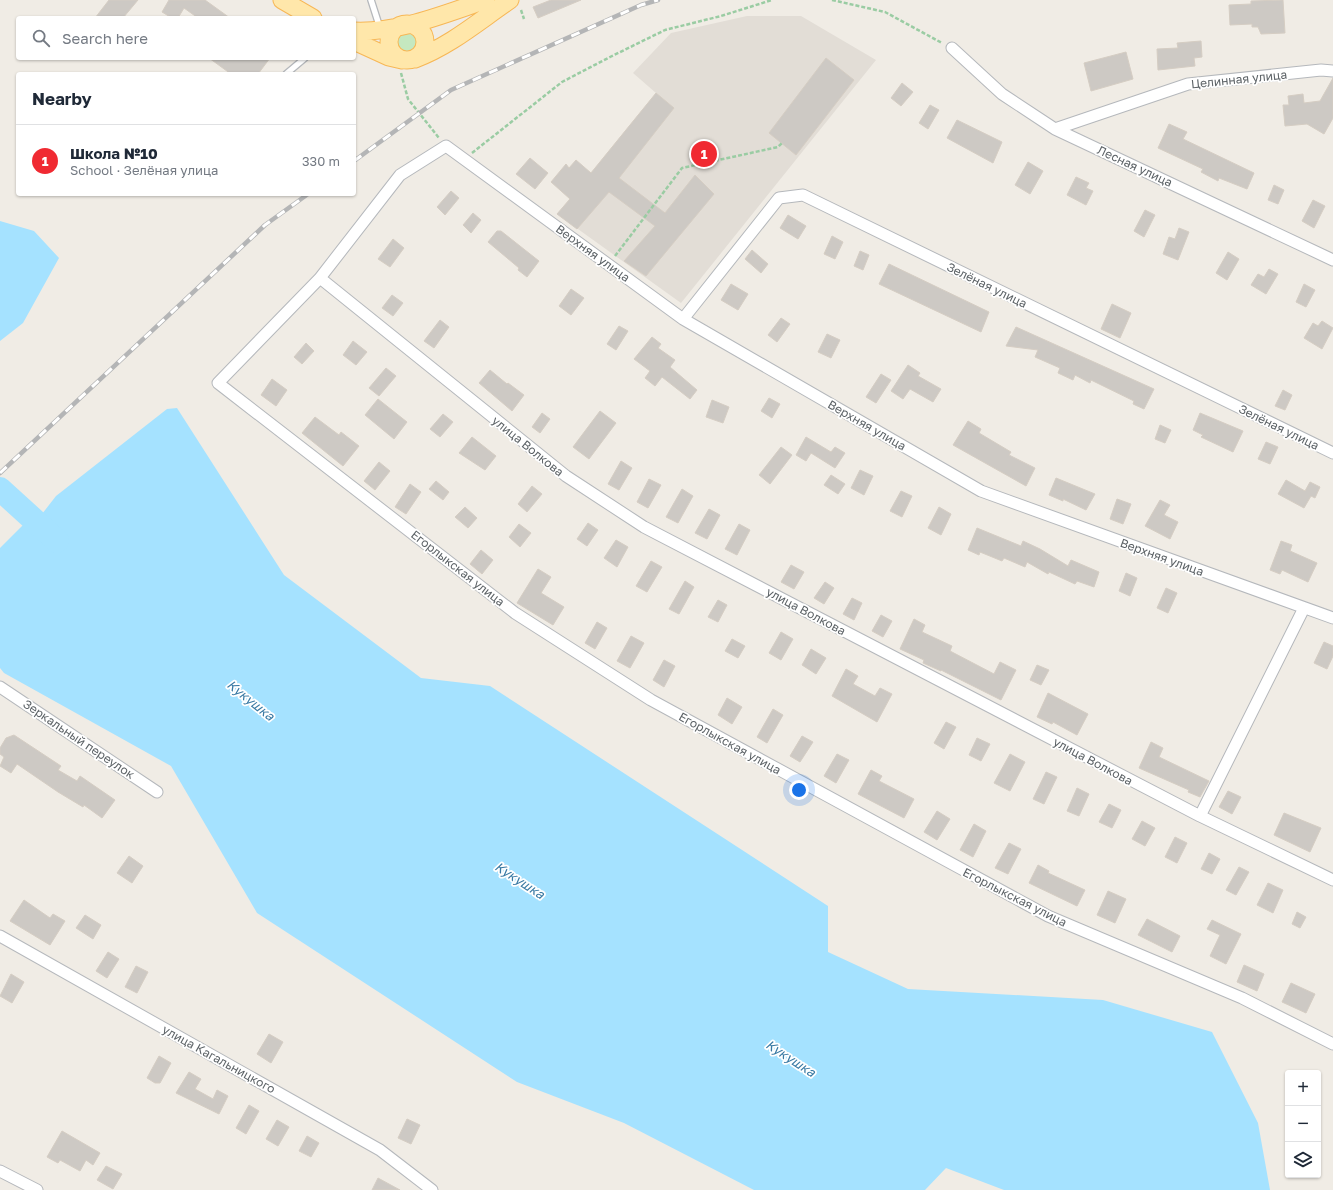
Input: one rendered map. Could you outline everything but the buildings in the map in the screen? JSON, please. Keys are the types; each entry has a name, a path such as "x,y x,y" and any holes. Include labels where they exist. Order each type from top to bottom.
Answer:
{"main road":[{"path":"282,0 310,16"},
{"path":"356,42 406,60 432,52 451,41 510,0"},
{"path":"406,60 394,55 389,44 392,33 401,26 432,18 482,1"},
{"path":"356,31 413,25 423,32 425,38 424,50 406,60"}],"street":[{"name":"Лесная улица","path":"952,48 1002,94 1055,129 1333,260"},
{"name":"Целинная улица","path":"1055,129 1188,84 1321,70 1333,71"},
{"name":"Верхняя улица","path":"446,146 683,319 981,491 1333,618"},
{"path":"320,278 400,175 446,146"},
{"name":"Зелёная улица","path":"683,319 779,198 803,195 1333,453"},
{"name":"Егорлыкская улица","path":"320,278 218,383 515,613 652,700 1048,916 1242,998 1333,1044"},
{"name":"улица Волкова","path":"320,278 566,476 644,527 1200,816 1333,880"},
{"path":"1200,816 1304,608"},
{"name":"Зеркальный переулок","path":"0,687 157,792"},
{"name":"улица Кагальницкого","path":"0,936 380,1150 432,1190"},
{"path":"0,1171 37,1190"}],"lane":[{"path":"371,0 381,29"},
{"path":"288,72 303,60"}],"path":[{"path":"464,159 562,82 610,57 665,30 721,16 772,0"},
{"path":"832,0 885,12 952,48"},
{"path":"406,60 408,99 446,146"},
{"path":"608,265 682,168 778,147 782,143"}],"shaded area":[{"path":"747,16 801,16 876,60 681,303 557,214 656,93 633,73 671,33"}],"green space":[{"path":"405,31 416,37 419,44 419,50 411,57 395,50 394,44 397,36"}],"water":[{"path":"0,221 34,231 59,258 23,323 0,341"},
{"path":"177,408 284,575 421,678 490,686 828,906 828,952 908,989 1103,1000 1212,1032 1258,1123 1270,1190 1004,1190 946,1168 925,1190 754,1190 624,1123 517,1082 257,913 171,766 4,673 0,668 0,548 25,523 42,514 56,496 167,409"}],"waterway":[{"name":"Кукушка","path":"0,489 57,541"}],"railway":[{"path":"356,160 451,90 641,5 658,0"},
{"path":"0,473 265,225 305,196"}],"place":[{"name":"Школа №10","path":"704,154"}]}
